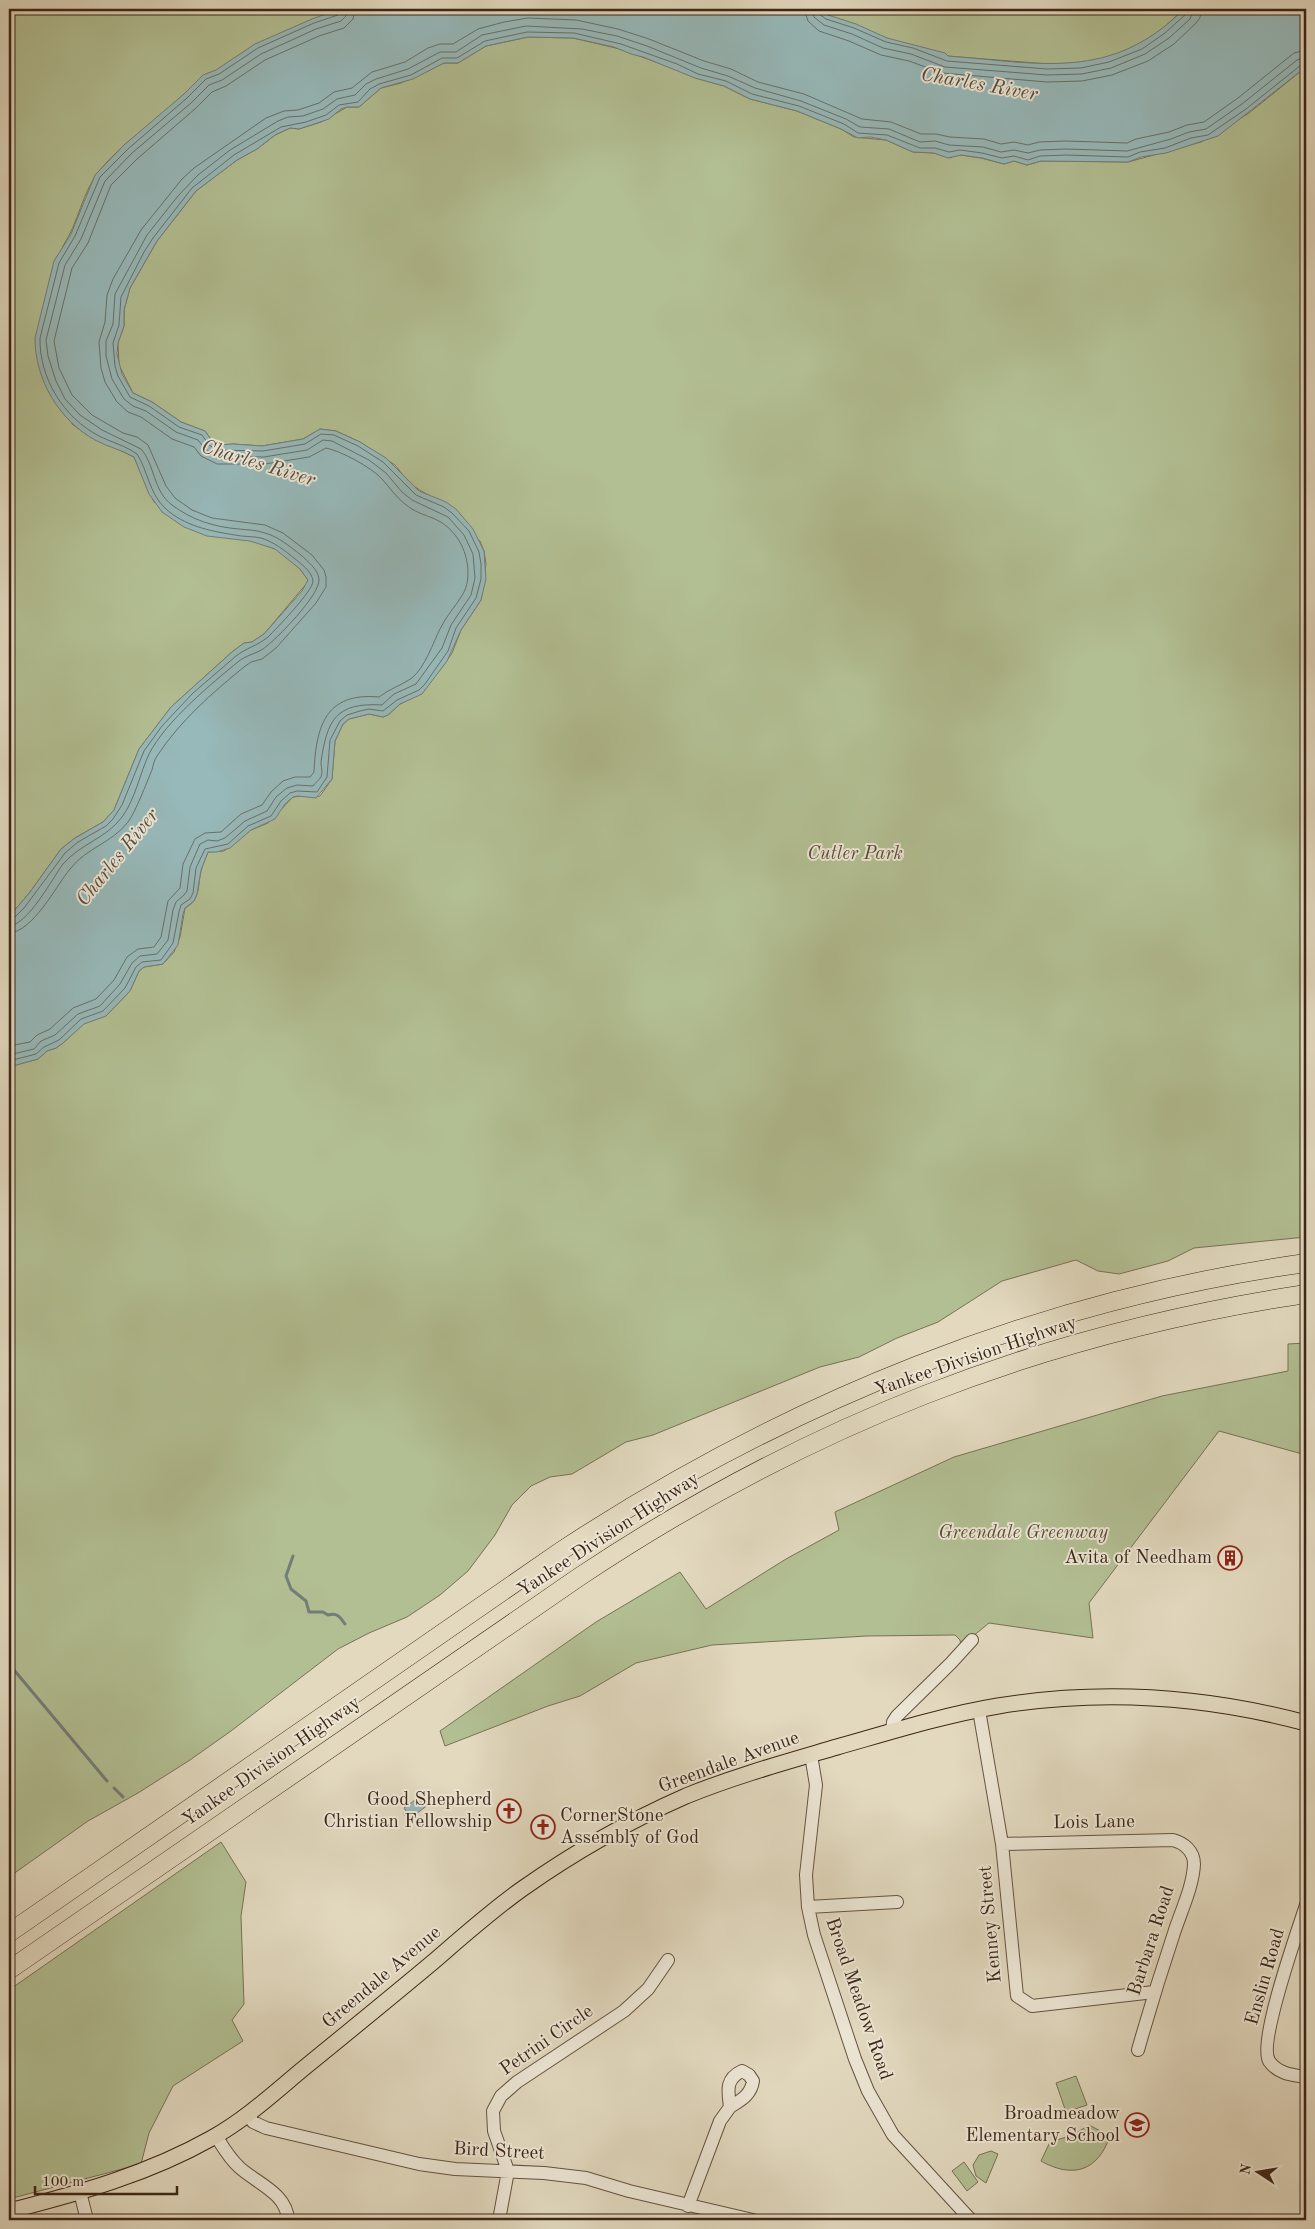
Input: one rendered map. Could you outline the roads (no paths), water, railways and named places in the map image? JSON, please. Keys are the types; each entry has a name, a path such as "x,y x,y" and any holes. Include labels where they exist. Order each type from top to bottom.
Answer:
{"highway":[{"name":"Yankee Division Highway","path":"9,1933 561,1552 649,1495 740,1444 867,1385 1005,1333 1064,1315 1165,1289 1306,1263"},
{"name":"Yankee Division Highway","path":"9,1970 579,1577 666,1520 757,1470 819,1439 913,1398 1044,1352 1177,1317 1306,1294"}],"main road":[{"name":"Greendale Avenue","path":"9,2211 80,2192 151,2168 216,2136 247,2114 491,1912 546,1873 609,1835 684,1797 739,1777 892,1731 979,1710 1018,1703 1073,1698 1151,1698 1227,1705 1306,1723"}],"street":[{"path":"892,1731 893,1722 897,1716 972,1640"},
{"name":"Kenney Street","path":"979,1710 1002,1844 1017,1996 1032,2006 1154,1992"},
{"name":"Broad Meadow Road","path":"811,1755 816,1785 806,1875 808,1907 814,1935 856,2059 868,2091 893,2135 971,2220"},
{"name":"Lois Lane","path":"1002,1844 1173,1840 1183,1843 1185,1846"},
{"name":"Barbara Road","path":"1138,2050 1154,1992 1190,1884 1194,1862 1191,1852 1185,1846"},
{"path":"808,1907 897,1902"},
{"name":"Enslin Road","path":"1306,1905 1272,2017 1266,2044 1268,2059 1277,2070 1289,2075 1306,2077"},
{"name":"Petrini Circle","path":"508,2171 500,2154 494,2131 493,2111 501,2096 517,2082 624,2011 648,1990 668,1960"},
{"path":"688,2206 720,2121 730,2107"},
{"name":"Bird Street","path":"247,2114 253,2122 266,2128 419,2164 455,2169 544,2172 586,2178 688,2206 752,2220"},
{"path":"216,2136 235,2163 278,2197 285,2207 288,2220"},
{"path":"499,2220 508,2171"},
{"path":"80,2192 87,2220"}],"water":[{"name":"Charles River","path":"340,9 821,9 828,15 856,24 887,38 945,53 948,56 1044,63 1102,58 1129,48 1157,32 1184,9 1306,9 1306,67 1218,136 1166,153 1141,157 1128,162 1041,161 1027,165 1014,161 1004,164 961,155 948,158 934,153 913,152 886,140 870,137 858,138 797,111 750,99 724,86 695,78 614,47 573,38 528,37 486,46 458,63 444,63 413,79 381,88 359,107 341,109 329,119 299,129 290,128 275,135 257,149 237,160 196,191 157,241 130,288 124,310 124,326 118,343 117,354 122,374 133,393 152,402 181,422 205,431 212,441 220,445 262,446 303,439 320,429 336,431 360,442 386,458 419,491 446,502 456,509 473,529 484,551 486,579 481,600 461,630 447,661 422,694 400,704 383,717 369,714 349,719 343,724 335,741 332,779 316,798 293,797 285,804 275,819 251,830 230,848 217,852 208,852 201,870 197,894 194,901 185,908 183,914 178,945 163,964 144,967 139,971 130,991 106,1016 84,1024 63,1043 47,1051 38,1059 9,1067 9,917 61,849 75,838 103,822 114,810 139,749 171,707 232,652 244,643 252,642 264,634 302,591 308,580 300,569 275,549 250,541 207,536 184,527 162,512 149,494 134,457 105,445 82,432 60,410 44,383 39,369 35,338 54,261 71,234 95,175 124,145 184,94 203,75 216,70 255,44"},
{"path":"422,1795 428,1805 408,1820 403,1813 406,1811 404,1808"}],"waterway":[{"path":"293,1556 286,1576 291,1589 306,1601 309,1612 323,1612 328,1615 336,1615 345,1624"},
{"path":"9,1664 107,1781"},
{"path":"114,1788 123,1797"}],"place":[{"name":"Avita of Needham","path":"1230,1558"},
{"name":"Good Shepherd Christian Fellowship","path":"509,1811"},
{"name":"CornerStone Assembly of God","path":"543,1827"},
{"name":"Broadmeadow Elementary School","path":"1137,2125"}],"park label":[{"name":"Cutler Park","path":"855,854"},
{"name":"Greendale Greenway","path":"1023,1533"}]}
